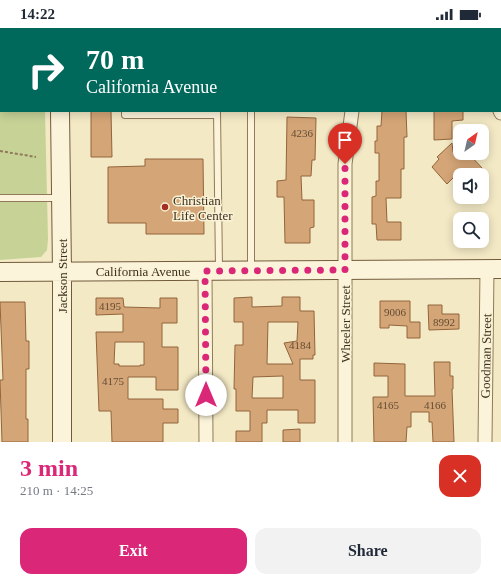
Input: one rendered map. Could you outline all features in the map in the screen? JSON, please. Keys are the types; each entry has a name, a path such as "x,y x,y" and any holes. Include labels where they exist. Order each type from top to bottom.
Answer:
{"main road":[{"name":"Jackson Street","path":"60,112 62,442"},
{"name":"California Avenue","path":"0,272 494,269"}],"street":[{"name":"Wheeler Street","path":"345,442 345,164 352,112"},
{"name":"Goodman Street","path":"485,442 494,269"},
{"path":"206,442 212,271"}],"lane":[{"path":"125,112 125,115 217,113 212,271"},
{"path":"251,112 251,271"},
{"path":"0,198 61,198"}],"path":[{"path":"0,151 36,157"}],"green space":[{"path":"0,112 45,112 47,250 41,257 0,260"}],"building":[{"path":"91,112 111,112 112,157 91,157"},
{"path":"382,112 406,112 407,137 404,137 404,169 401,169 401,198 386,198 387,222 401,222 401,240 377,240 376,224 372,224 372,197 376,196 376,181 379,181 379,153 375,153 375,141 377,141 377,126 381,126"},
{"path":"434,112 463,112 463,120 452,121 452,139 434,140"},
{"path":"287,117 316,118 315,160 312,160 311,176 301,176 302,200 314,200 314,227 310,228 310,243 285,243 284,197 277,197 277,181 286,180"},
{"path":"452,143 453,160 475,160 482,168 453,168 453,178 447,184 432,167 439,159 437,157"},
{"path":"145,159 203,159 204,234 146,234 146,223 108,223 108,167 145,166"},
{"path":"252,297 252,307 282,306 282,297 300,297 300,311 314,311 315,355 313,355 313,359 300,359 300,380 315,380 315,423 298,423 298,410 267,410 267,423 262,423 262,442 236,442 236,431 250,431 250,411 236,411 236,389 234,389 235,345 243,345 243,322 234,322 234,298","holes":["268,322 298,322 297,341 284,343 293,364 267,364","283,376 283,398 252,398 253,377"]},
{"path":"96,298 123,298 124,307 160,308 160,298 177,298 177,323 162,323 162,347 178,347 178,390 156,390 156,377 128,377 128,399 163,399 163,409 178,409 178,423 163,423 163,442 112,442 111,411 99,411 96,332 123,332 123,314 96,315","holes":["115,342 144,342 144,365 119,366 119,364 114,364"]},
{"path":"380,301 410,301 410,322 420,322 420,338 407,338 407,326 389,325 389,328 380,328"},
{"path":"0,302 25,302 26,341 29,341 29,369 26,369 26,419 28,419 28,442 2,442 0,380 3,380"},
{"path":"428,305 442,305 442,314 459,314 459,329 429,330"},
{"path":"434,362 450,362 450,376 453,376 454,442 433,442 432,422 429,422 429,412 411,412 411,427 407,427 406,442 374,442 373,397 388,397 388,376 374,376 374,363 405,364 405,396 435,396"},
{"path":"300,429 300,442 283,442 283,430"}],"place":[{"name":"Christian Life Center","path":"165,207"}],"route":[{"path":"206,395 205,271 345,270 345,164"}]}
